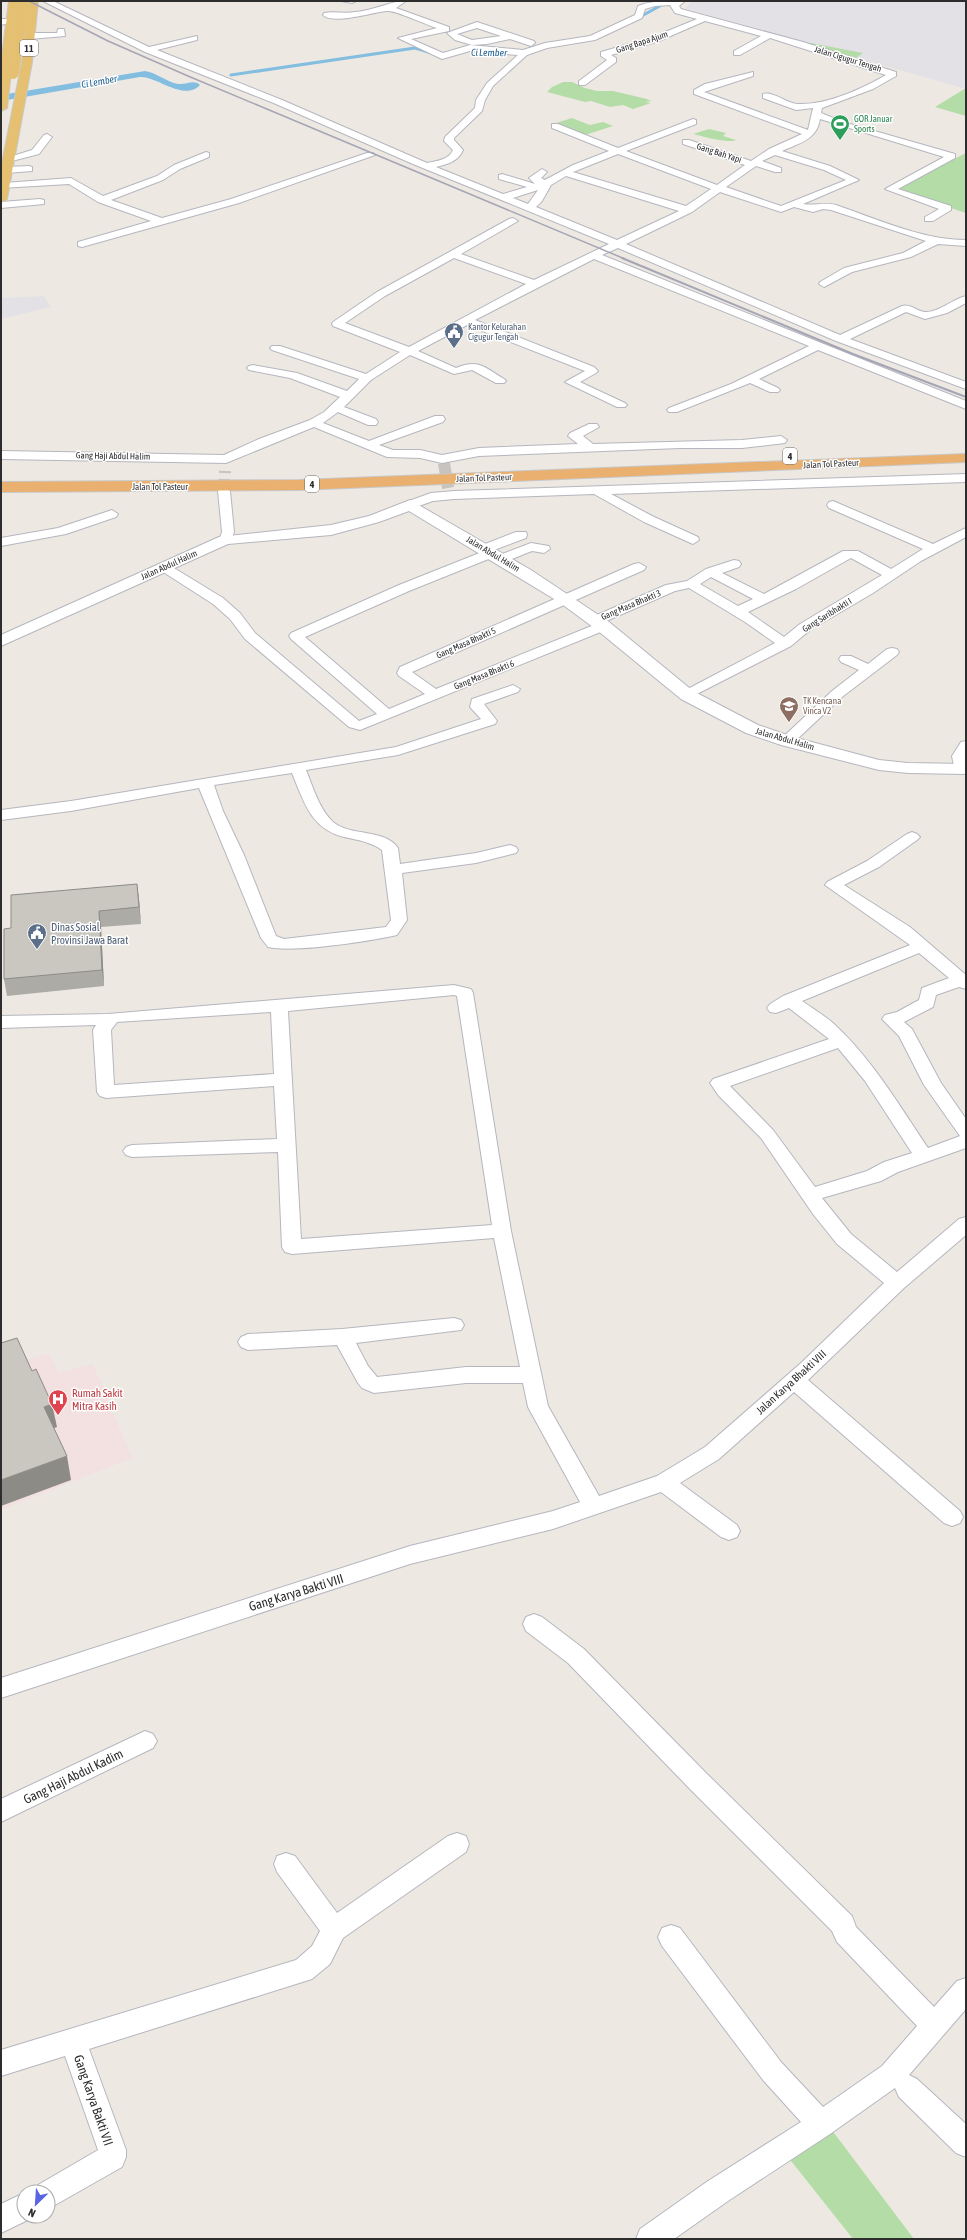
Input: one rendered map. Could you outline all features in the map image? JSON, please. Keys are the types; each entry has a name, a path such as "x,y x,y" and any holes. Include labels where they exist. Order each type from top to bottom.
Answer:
{"highway":[{"name":"11","path":"5,90 4,52 12,21 14,1"},
{"name":"11","path":"5,90 23,1"},
{"name":"11","path":"1,199 7,164 23,143 19,96 27,62 33,1"},
{"path":"12,21 31,20"},
{"path":"5,90 19,96"},
{"name":"Jalan Tol Pasteur","path":"5,482 299,485 966,448"},
{"name":"Jalan Tol Pasteur","path":"616,468 966,458"}],"street":[{"path":"47,1 148,50 278,102 427,166 617,244 706,284 840,339 963,382"},
{"path":"346,1 352,1"},
{"path":"357,1 457,31"},
{"path":"327,15 355,15 386,9 402,1"},
{"path":"427,166 452,158 457,154 458,150 449,141 450,137 479,109 483,91 523,54 545,46 592,38 639,16 641,8 653,3 673,2"},
{"name":"Jalan Cigugur Tengah","path":"673,2 678,11 768,36 893,74 870,88 821,105"},
{"name":"Gang Bapa Ajum","path":"582,83 613,60 604,54 656,39 706,18"},
{"path":"1,22 12,21"},
{"path":"510,36 478,44 468,42 451,33 477,25 510,36 531,43"},
{"path":"446,28 402,38 442,56 470,48 523,54"},
{"path":"30,36 59,35 62,34 61,31"},
{"path":"737,53 768,36"},
{"path":"148,50 194,38"},
{"path":"750,74 708,86 697,92 810,134"},
{"path":"766,96 796,107 821,105"},
{"path":"314,423 336,408 367,378 391,361 534,284 688,210 772,151 810,134 814,129 817,115 816,108 821,105"},
{"path":"817,115 840,124 952,156 890,189 947,208 929,219"},
{"path":"529,208 537,201 547,183 566,173 618,150 693,122"},
{"path":"555,126 717,189 780,209 794,205 854,179 772,151"},
{"path":"7,164 40,150 47,137"},
{"name":"Gang Bah Yapi","path":"686,142 778,170"},
{"path":"102,200 160,178 177,167 206,155"},
{"path":"82,244 235,201 370,155"},
{"path":"7,164 29,169"},
{"path":"503,197 524,192 536,187 542,183 534,178 542,172"},
{"path":"566,173 617,190 688,210"},
{"path":"502,178 536,187"},
{"path":"4,186 71,181 102,200 162,222"},
{"path":"1,205 40,202"},
{"path":"794,205 811,209 825,206 832,207 932,240 951,244 966,243"},
{"path":"500,381 472,367 455,371 409,351 337,324 381,294 513,221"},
{"path":"824,284 848,270 907,255 932,240 950,232"},
{"path":"452,254 534,284"},
{"path":"592,255 966,405"},
{"path":"840,339 906,308 925,316 943,311 966,299"},
{"path":"465,320 590,369 592,371 590,373 571,382 621,404"},
{"path":"673,410 750,379 817,346"},
{"path":"276,348 367,378"},
{"path":"253,368 293,375 349,396"},
{"path":"750,379 774,390"},
{"path":"336,408 372,422"},
{"path":"368,445 438,419"},
{"path":"314,423 368,445 398,455 420,454 443,461 479,452 590,447 742,444 781,440"},
{"name":"Gang Haji Abdul Halim","path":"1,455 226,465 263,442 314,423"},
{"path":"590,447 574,436 593,427"},
{"path":"410,505 431,497 451,492 596,490 966,478"},
{"path":"596,490 648,519 693,540"},
{"path":"224,491 228,532 225,540"},
{"name":"Jalan Abdul Halim","path":"1,641 225,540 331,530 374,519 410,505 565,599 599,624 687,695 752,729 787,741 893,768 963,768"},
{"path":"833,505 933,549"},
{"path":"1,542 61,531 112,514"},
{"name":"Gang Saribhakti I","path":"687,695 786,643 805,627 933,549 966,532"},
{"path":"493,554 520,535"},
{"path":"388,715 296,636 404,588 493,554 532,547 544,549"},
{"path":"739,611 791,586 848,554 858,556 870,562 869,564 891,574"},
{"name":"Gang Masa Bhakti 3","path":"599,624 671,588 691,584 711,572 734,564"},
{"path":"565,599 640,567"},
{"name":"Gang Masa Bhakti 6","path":"164,568 221,604 235,616 250,636 354,724 366,725 599,624"},
{"path":"711,572 763,599"},
{"path":"691,584 705,594 739,611 759,624 766,633 786,643"},
{"name":"Gang Masa Bhakti 5","path":"435,695 404,673 405,670 565,599"},
{"path":"787,741 837,694 892,652"},
{"path":"846,659 870,670"},
{"path":"1,815 71,806 205,782 398,751 490,721 476,706 477,702 513,689"},
{"path":"963,768 959,756 966,745"},
{"path":"205,782 215,811 236,855 269,938 274,943 284,944 369,935 391,930 399,920 390,848 384,843 340,831 323,820 297,767"},
{"path":"912,837 873,864 832,885 904,931 963,982"},
{"path":"393,870 476,858 510,850"},
{"path":"922,946 890,957 783,1004 827,1027 841,1041 872,1077 924,1156"},
{"path":"963,982 928,992 927,1003 902,1017 891,1020 906,1033 934,1085 966,1132"},
{"path":"1,1022 108,1019 132,1015 279,1006 454,990 465,993 502,1231 538,1407 594,1507"},
{"path":"279,1006 284,1079 285,1145 292,1247 502,1231"},
{"path":"108,1019 104,1022 102,1030 106,1092 284,1079"},
{"path":"841,1041 719,1083 725,1092 767,1134 844,1239 897,1283"},
{"path":"811,1195 874,1176 966,1141"},
{"path":"132,1150 285,1145"},
{"name":"Jalan Karya Bhakti VIII","path":"594,1507 664,1482 712,1453 794,1380 897,1283 966,1224"},
{"path":"248,1342 342,1337 454,1325"},
{"path":"342,1337 352,1352 366,1381 374,1384 466,1375 532,1375"},
{"path":"794,1380 952,1517"},
{"path":"664,1482 729,1531"},
{"name":"Gang Karya Bakti VIII","path":"1,1688 410,1555 553,1520 594,1507"},
{"path":"534,1624 576,1656 698,1781 780,1860 843,1924 846,1934 935,2026"},
{"name":"Gang Haji Abdul Kadim","path":"1,1811 145,1741"},
{"path":"1,2063 303,1970 321,1955 334,1930 457,1844"},
{"path":"286,1864 334,1930"},
{"path":"671,1938 772,2071 821,2125"},
{"path":"653,2238 718,2191 821,2125 891,2075 966,1990"},
{"name":"Gang Karya Bakti VII","path":"56,2190 112,2157 112,2150 73,2042"},
{"path":"908,2088 966,2143"},
{"path":"1,2219 16,2211"}],"shaded area":[{"path":"693,1 966,1 966,89 685,8"},
{"path":"44,296 51,307 1,319 1,298"},
{"name":"Rumah Sakit Mitra Kasih","path":"49,1353 58,1373 93,1364 132,1458 1,1510 1,1367"}],"green space":[{"path":"811,43 863,53 856,58 806,44"},
{"path":"563,82 572,82 585,88 597,91 613,91 647,99 651,101 645,102 651,103 633,109 623,105 610,107 591,101 585,102 547,92 552,87"},
{"path":"966,88 966,116 935,107"},
{"path":"572,118 590,125 603,122 613,126 585,135 553,124"},
{"path":"709,129 726,133 723,136 736,140 727,141 693,134"},
{"path":"966,153 966,213 899,191 899,187"},
{"path":"831,2129 914,2239 853,2239 788,2157"}],"building":[{"name":"Dinas Sosial Provinsi Jawa Barat","path":"137,884 139,907 99,911 102,970 4,979 4,929 11,928 11,895"},
{"name":"Rumah Sakit Mitra Kasih","path":"17,1338 32,1371 36,1369 52,1404 44,1407 67,1456 1,1480 1,1343"}],"waterway":[{"name":"Ci Lember","path":"638,18 667,2"},
{"name":"Ci Lember","path":"231,75 415,48 435,54"},
{"name":"Ci Lember","path":"1,98 140,74 154,76 177,87 195,85"}],"tunnel":[{"path":"444,463 448,488"},
{"path":"224,491 225,471"}],"railway":[{"path":"29,1 108,41 188,76 625,259"},
{"path":"622,258 853,354 966,397"}],"place":[{"name":"GOR Januar Sports","path":"840,141"},
{"name":"Kantor Kelurahan Cigugur Tengah","path":"454,349"},
{"name":"TK Kencana Vinca V2","path":"789,723"},
{"name":"Dinas Sosial Provinsi Jawa Barat","path":"37,950"},
{"name":"Rumah Sakit Mitra Kasih","path":"58,1416"}]}
